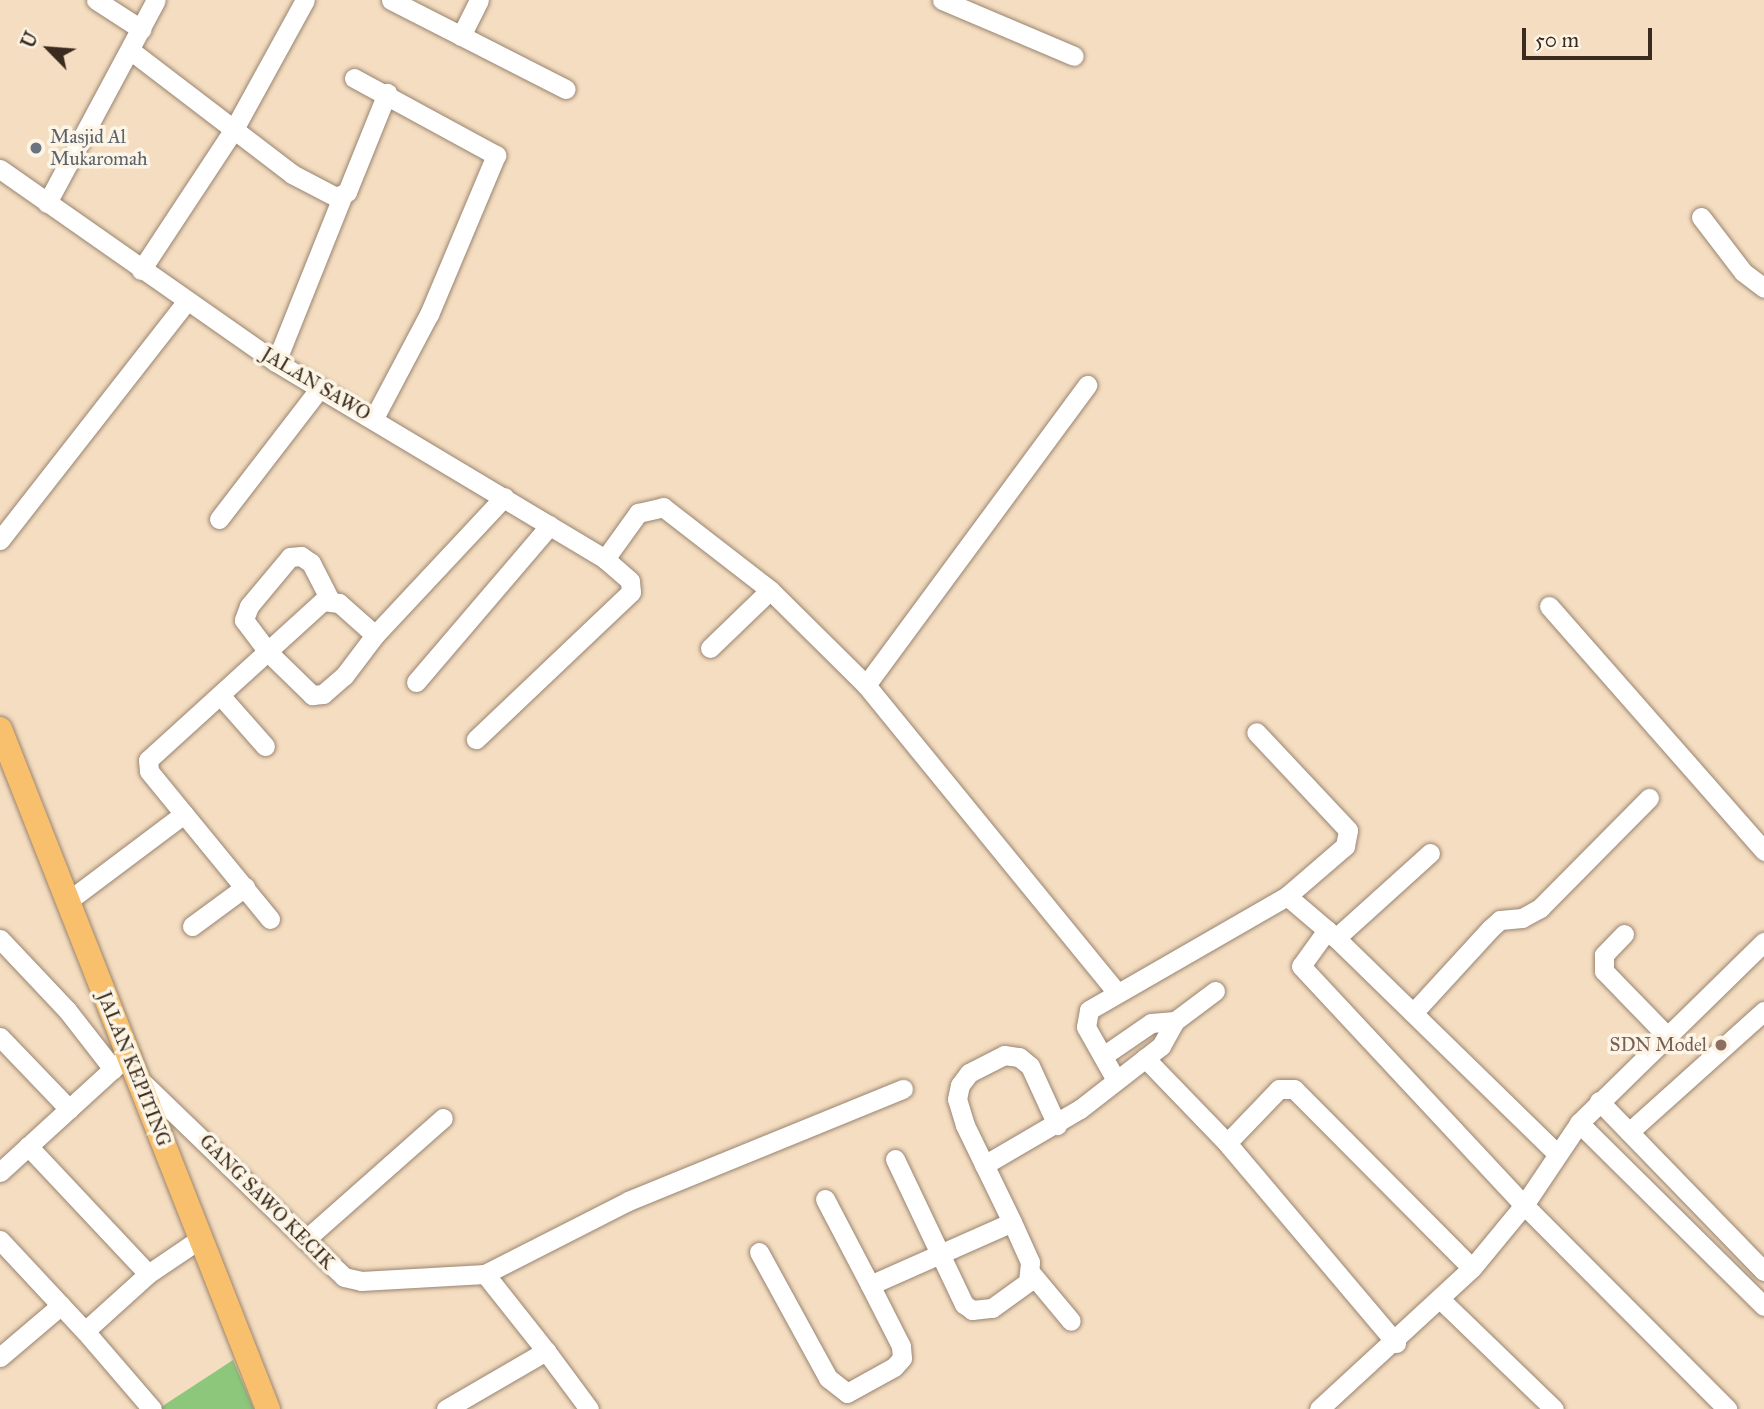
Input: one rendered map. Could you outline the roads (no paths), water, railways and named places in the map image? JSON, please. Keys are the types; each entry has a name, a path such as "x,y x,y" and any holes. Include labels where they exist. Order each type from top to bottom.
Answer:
{"main road":[{"name":"JALAN KEPITING","path":"0,729 68,901 126,1067 201,1238 268,1409"}],"street":[{"path":"96,0 141,30"},
{"path":"47,203 156,0"},
{"path":"141,270 234,129 305,0"},
{"path":"391,0 566,89"},
{"path":"461,36 479,0"},
{"path":"942,0 1074,56"},
{"path":"130,50 292,174 342,197"},
{"path":"354,78 387,93 495,155 429,314 374,418"},
{"path":"276,362 387,93"},
{"name":"JALAN SAWO","path":"0,169 276,362 374,418 605,559 630,581 631,592 477,739"},
{"path":"1701,217 1743,272 1764,288"},
{"path":"0,540 187,301"},
{"path":"866,685 1087,385"},
{"path":"219,519 320,388"},
{"path":"375,635 330,600 310,563 302,556 290,557 248,606 244,620 268,652 304,691 323,694 366,651 375,635 504,497"},
{"path":"605,559 638,513 663,507 770,590 866,685 1116,992"},
{"path":"416,682 550,525"},
{"path":"710,648 770,590"},
{"path":"270,919 149,771 147,763 323,601 330,600"},
{"path":"1549,606 1764,851"},
{"path":"220,695 265,746"},
{"path":"1116,1080 1086,1027 1086,1014 1116,992 1223,937 1287,896 1332,861 1349,836 1256,732"},
{"path":"1413,1013 1491,928 1500,920 1522,918 1540,908 1649,798"},
{"path":"68,901 184,814"},
{"path":"1430,853 1331,934 1301,966 1524,1205 1727,1409"},
{"path":"192,926 245,887"},
{"path":"1287,896 1331,934 1557,1154"},
{"path":"1624,934 1604,955 1604,971 1666,1035"},
{"name":"GANG SAWO KECIK","path":"0,939 67,1010 225,1157 305,1240 353,1280 485,1274"},
{"path":"1319,1409 1396,1343 1472,1268 1524,1205 1578,1123 1764,942"},
{"path":"984,1164 1056,1125 1145,1058 1169,1036 1175,1021 1215,991"},
{"path":"1629,1132 1764,1011"},
{"path":"1103,1056 1151,1023 1175,1021"},
{"path":"0,1037 69,1110"},
{"path":"1056,1125 1030,1066 1018,1057 1004,1055 969,1073 960,1084 957,1099 1012,1222 1031,1273 1070,1321"},
{"path":"1145,1058 1227,1143 1396,1343"},
{"path":"1,1170 69,1110 126,1067"},
{"path":"1227,1143 1279,1088 1294,1088 1472,1268"},
{"path":"589,1409 485,1274 628,1201 903,1089"},
{"path":"1599,1101 1764,1271"},
{"path":"305,1240 443,1118"},
{"path":"1578,1123 1764,1306"},
{"path":"29,1146 148,1274"},
{"path":"895,1159 964,1304 972,1310 992,1308 1028,1282 1031,1273"},
{"path":"759,1252 828,1378 847,1393 894,1367 902,1357 901,1346 825,1199"},
{"path":"870,1285 939,1251 1012,1222"},
{"path":"85,1331 148,1274 201,1238"},
{"path":"0,1240 85,1331 152,1409"},
{"path":"1440,1299 1553,1409"},
{"path":"0,1357 61,1305"},
{"path":"446,1409 546,1351"}],"place":[{"name":"Masjid Al Mukaromah","path":"36,148"},
{"name":"SDN Model","path":"1721,1045"}]}
